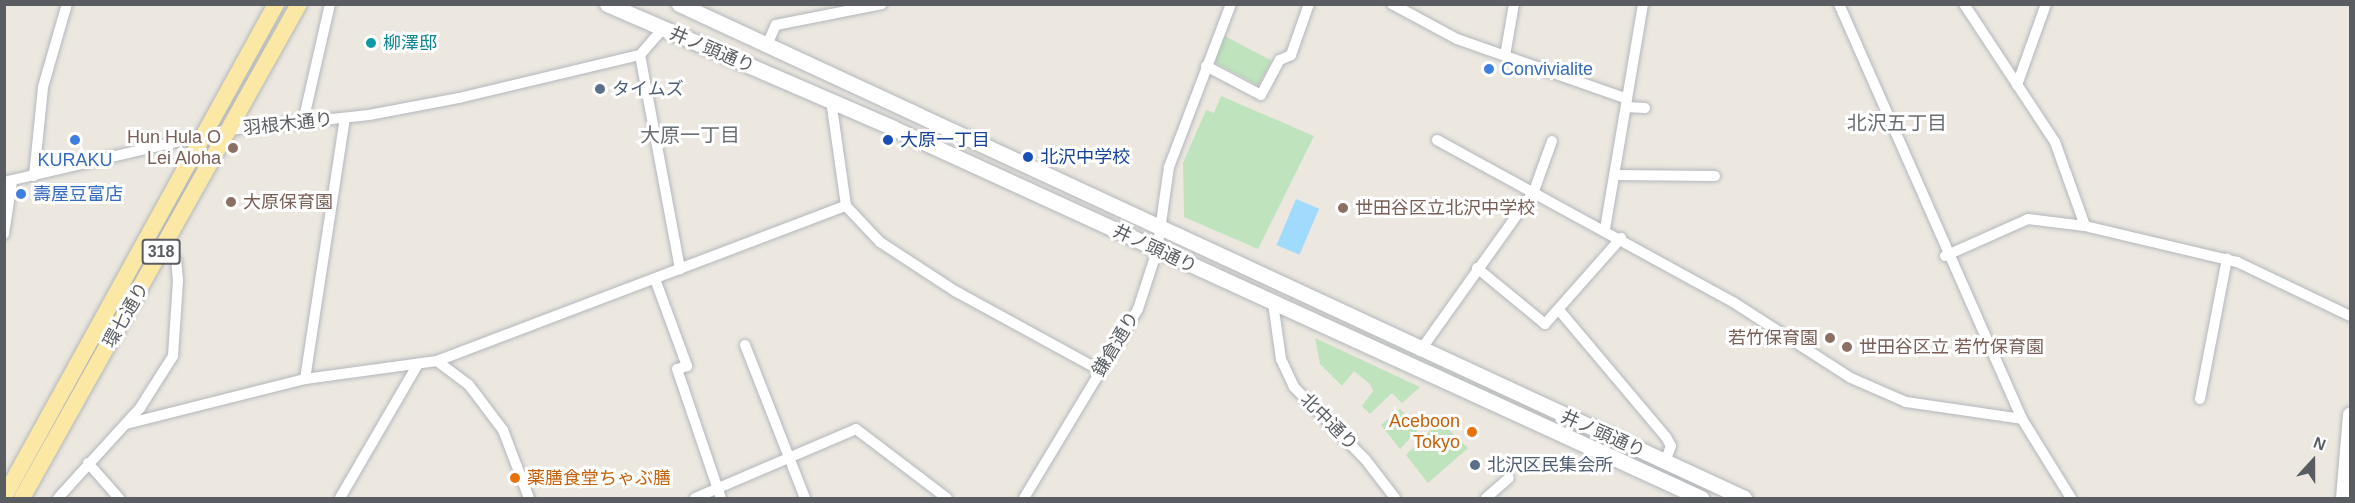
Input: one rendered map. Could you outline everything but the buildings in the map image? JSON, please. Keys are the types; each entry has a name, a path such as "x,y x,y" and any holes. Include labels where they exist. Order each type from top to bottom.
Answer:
{"main road":[{"name":"環七通り","path":"4,497 206,135 276,4"},
{"name":"環七通り","path":"22,498 299,4"},
{"name":"井ノ頭通り","path":"607,4 831,100 1701,498"},
{"name":"井ノ頭通り","path":"679,4 766,47 1420,351 1744,498"},
{"path":"2343,498 2350,420"}],"street":[{"path":"34,176 43,87 67,4"},
{"path":"303,122 330,4"},
{"path":"766,47 776,25 882,4"},
{"name":"鎌倉通り","path":"1024,498 1138,309 1157,250 1169,167 1231,4"},
{"path":"1206,66 1261,95 1280,60 1291,55 1310,4"},
{"path":"1392,4 1456,39 1645,108"},
{"path":"1505,56 1514,4"},
{"path":"1605,229 1643,4"},
{"path":"1839,4 1946,256 2022,418 2072,498"},
{"path":"1964,4 2055,142 2085,226"},
{"path":"2017,85 2046,4"},
{"path":"663,29 640,55 680,269"},
{"name":"羽根木通り","path":"8,181 228,130 345,118 640,55"},
{"path":"831,100 846,206 894,255 1101,371"},
{"path":"305,379 345,118"},
{"path":"1437,140 1621,238 1851,378 1906,402 2022,418"},
{"path":"1420,351 1534,191 1552,141"},
{"path":"1615,175 1715,176"},
{"path":"4,234 8,181"},
{"path":"126,424 305,379 437,361 846,206"},
{"path":"1946,256 2028,219 2085,226 2228,259 2350,316"},
{"path":"1477,268 1545,324 1621,238"},
{"path":"58,498 126,424 173,356 178,281 176,260 164,248"},
{"path":"2200,399 2228,259"},
{"path":"655,279 687,366 677,369 720,493"},
{"name":"北中通り","path":"1273,303 1281,359 1294,387 1365,459 1395,498"},
{"path":"1559,310 1666,437 1671,446 1665,462"},
{"path":"745,345 805,498"},
{"path":"437,361 469,385 503,430 530,498"},
{"path":"340,498 418,364"},
{"path":"695,498 720,493 790,457 856,429 947,498"},
{"path":"88,464 118,498"},
{"path":"1486,498 1509,478"}],"green space":[{"path":"1223,35 1272,61 1258,86 1210,60"},
{"path":"1221,96 1314,136 1258,249 1184,217 1183,163 1206,110 1214,113"},
{"path":"1315,338 1420,387 1402,403 1392,393 1370,414 1362,406 1373,391 1370,384 1354,371 1342,386 1320,364"},
{"path":"1400,409 1419,429 1400,449 1381,425"},
{"path":"1440,421 1468,448 1428,483 1406,455"}],"water":[{"path":"1296,199 1319,209 1299,255 1276,245"}],"place":[{"name":"柳澤邸","path":"371,43"},
{"name":"Convivialite","path":"1489,69"},
{"name":"タイムズ","path":"600,89"},
{"name":"KURAKU","path":"75,140"},
{"name":"大原一丁目","path":"888,140"},
{"name":"Hun Hula O Lei Aloha","path":"233,148"},
{"name":"北沢中学校","path":"1028,157"},
{"name":"壽屋豆富店","path":"21,194"},
{"name":"大原保育園","path":"231,202"},
{"name":"世田谷区立北沢中学校","path":"1343,208"},
{"name":"若竹保育園","path":"1830,338"},
{"name":"世田谷区立 若竹保育園","path":"1847,347"},
{"name":"Aceboon Tokyo","path":"1472,432"},
{"name":"北沢区民集会所","path":"1475,465"},
{"name":"薬膳食堂ちゃぶ膳","path":"515,478"}],"district":[{"name":"北沢五丁目","path":"1897,123"},
{"name":"大原一丁目","path":"690,135"}]}
